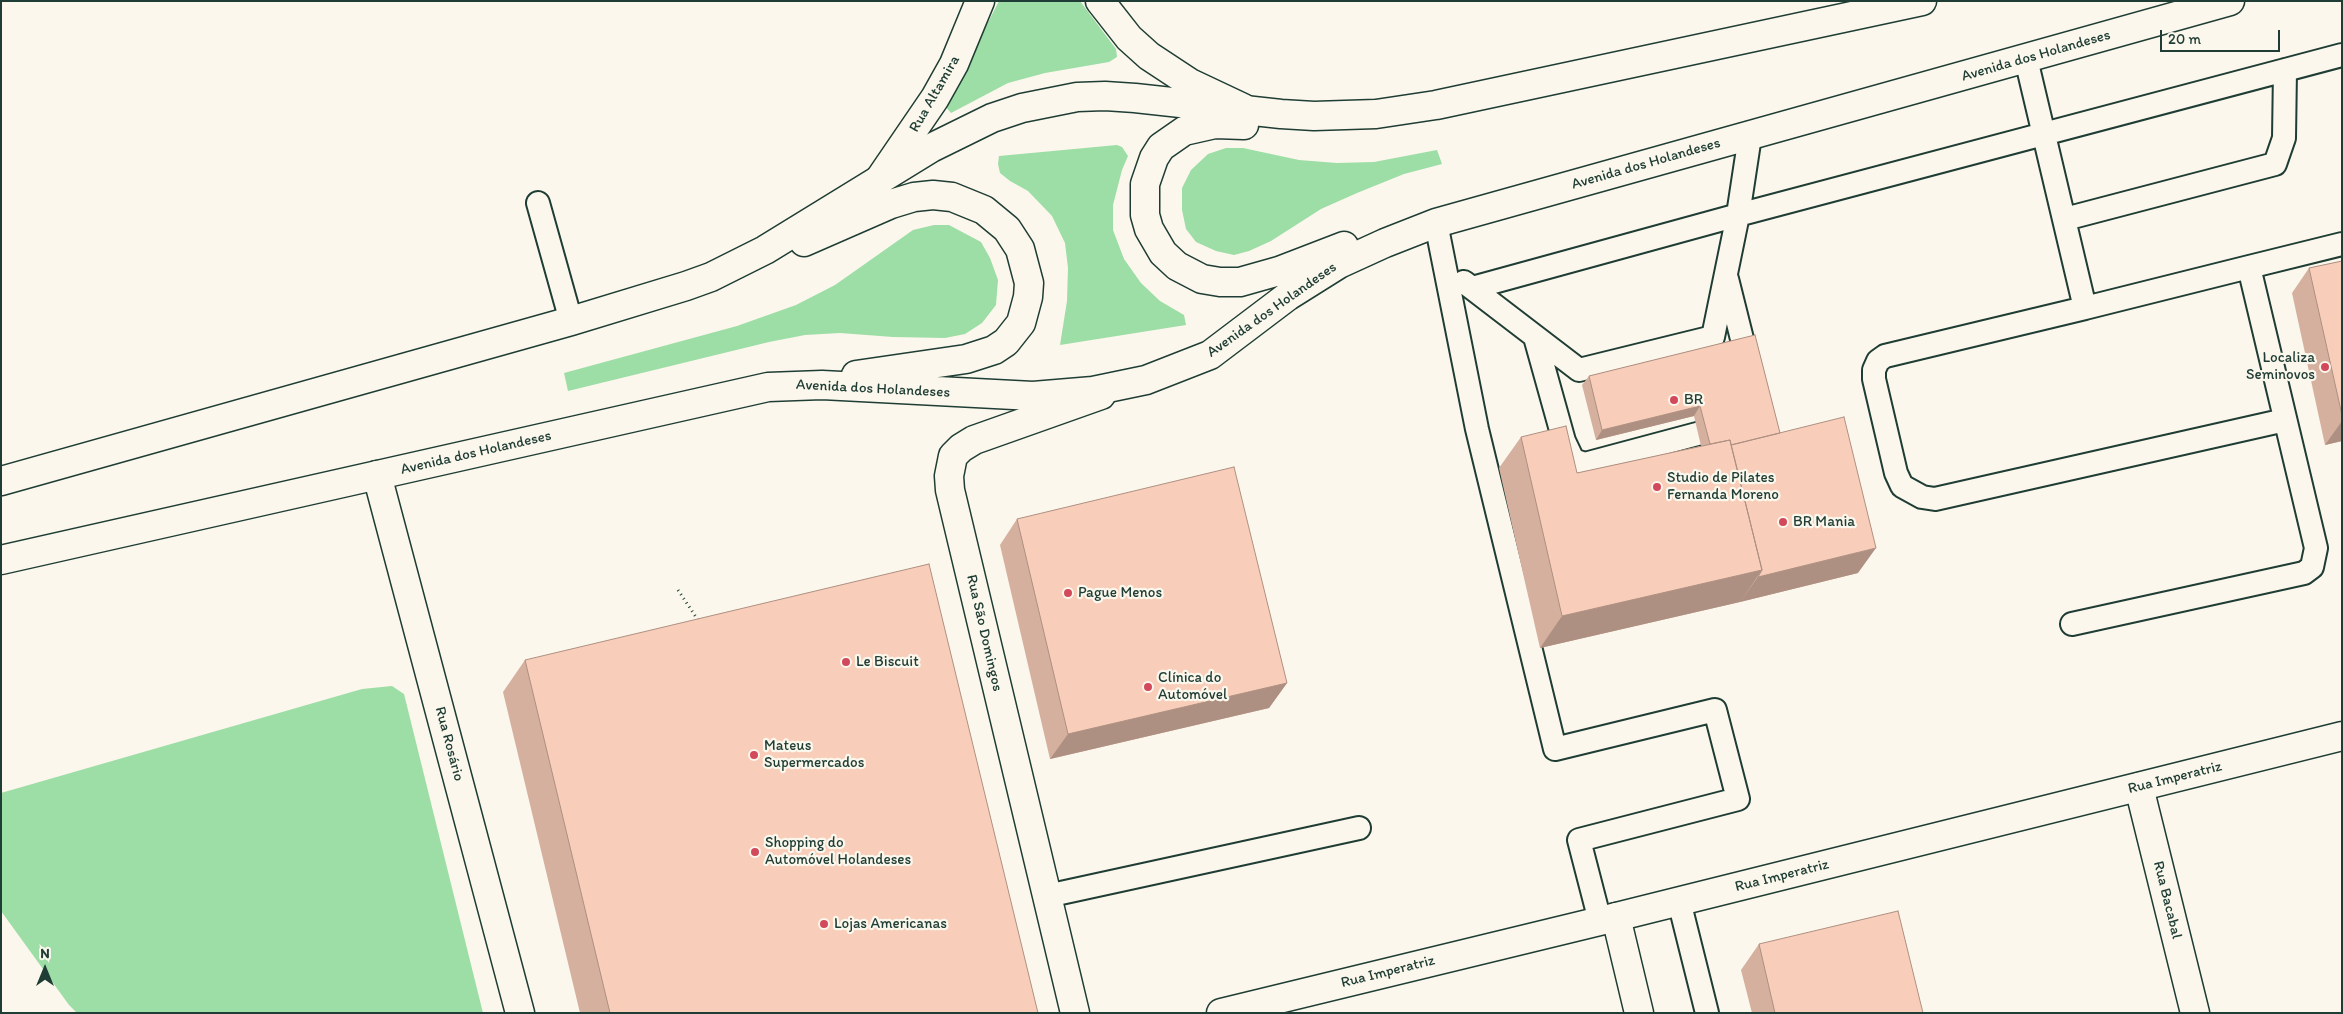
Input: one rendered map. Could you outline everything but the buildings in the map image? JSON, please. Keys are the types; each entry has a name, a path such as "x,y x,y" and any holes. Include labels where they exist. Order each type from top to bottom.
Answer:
{"main road":[{"name":"Rua Altamira","path":"879,180 935,98 954,64 980,1"},
{"path":"1100,1 1129,38 1170,71 1249,111"},
{"path":"1436,224 1347,245 1259,278 1240,282 1220,282 1189,273 1169,259 1156,243 1149,229 1144,201 1145,184 1154,158 1162,147 1184,131 1199,126 1236,124 1271,128 1324,129 1370,122 1436,105 1922,1"},
{"name":"Avenida dos Holandeses","path":"1,560 768,387 822,385 1033,396 1093,391 1146,380 1210,355 1288,296 1339,264 1385,243 1436,224 2230,1"},
{"path":"652,297 711,277 765,250 964,130 992,118 1050,101 1077,97 1135,98 1249,111 1314,116 1394,112 1436,105"},
{"path":"1,481 706,281 774,255 891,204 914,197 933,195 952,197 969,202 997,218 1015,239 1026,265 1029,283 1026,311 1015,332 994,350 966,359 768,387"},
{"name":"Rua São Domingos","path":"1075,1013 950,490 950,470 954,456 961,448 985,434 1146,380"},
{"name":"Rua Rosário","path":"377,475 520,1013"},
{"name":"Rua Imperatriz","path":"1221,1013 1608,919 2342,736"},
{"name":"Rua Bacabal","path":"2139,787 2195,1013"},
{"path":"1608,919 1639,1013"}],"lane":[{"path":"1472,288 1738,215 2342,55"},
{"path":"2026,59 2085,308"},
{"path":"2065,220 2275,164 2284,138 2285,70"},
{"path":"1446,270 1579,370 1713,337 1738,215 1750,136"},
{"path":"538,203 571,320"},
{"path":"1436,224 1477,429 1555,749 1715,710 1738,799 1580,840 1608,919"},
{"path":"2285,420 1935,499 1922,497 1902,486 1896,473 1874,379 1874,370 1878,361 1885,356 2342,244"},
{"path":"2072,624 2304,573 2312,567 2316,548 2249,267"},
{"path":"1726,274 1754,386"},
{"path":"1535,336 1564,441 1574,460 1585,464 1745,421"},
{"path":"1047,896 1360,828"},
{"path":"1679,901 1707,1013"}],"path":[{"path":"678,590 703,627"}],"green space":[{"path":"999,1 1080,1 1116,49 1117,57 1109,62 1045,73 1008,83 951,113 945,106"},
{"path":"1117,145 1122,147 1128,156 1122,170 1113,205 1113,230 1124,259 1141,283 1160,301 1184,315 1186,325 1060,345 1067,301 1068,268 1065,243 1052,216 1028,191 1000,173 999,156"},
{"path":"1226,148 1243,148 1299,160 1337,163 1374,162 1437,150 1442,164 1404,174 1357,193 1321,209 1271,241 1249,251 1234,255 1216,251 1196,242 1186,229 1182,210 1182,188 1191,170 1208,154"},
{"path":"934,225 949,225 981,242 990,258 998,280 996,305 982,323 965,334 945,338 840,333 805,335 568,391 564,373 737,326 796,305 835,285 913,230"},
{"path":"392,686 404,694 483,1013 77,1013 69,1005 1,911 1,793 362,689"}],"place":[{"name":"Localiza Seminovos","path":"2325,367"},
{"name":"BR","path":"1674,400"},
{"name":"Studio de Pilates Fernanda Moreno","path":"1657,487"},
{"name":"BR Mania","path":"1783,522"},
{"name":"Pague Menos","path":"1068,593"},
{"name":"Le Biscuit","path":"846,662"},
{"name":"Clínica do Automóvel","path":"1148,687"},
{"name":"Mateus Supermercados","path":"754,755"},
{"name":"Shopping do Automóvel Holandeses","path":"755,852"},
{"name":"Lojas Americanas","path":"824,924"}]}
